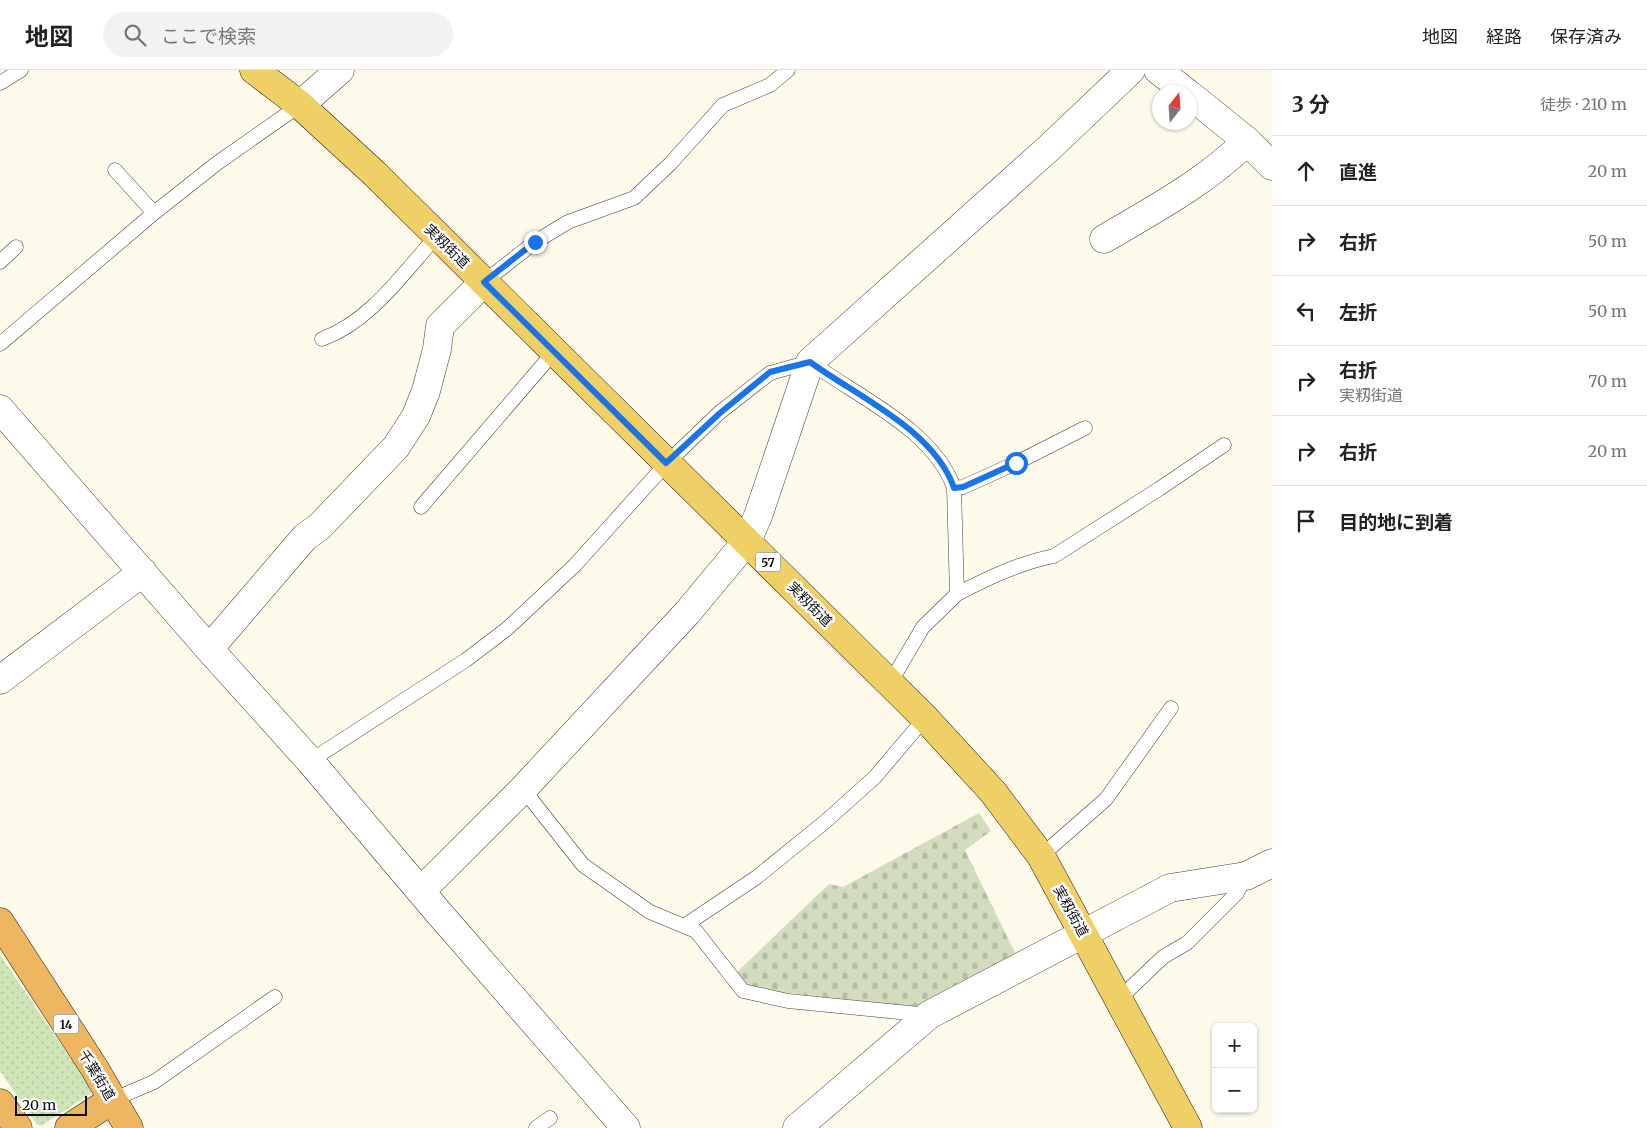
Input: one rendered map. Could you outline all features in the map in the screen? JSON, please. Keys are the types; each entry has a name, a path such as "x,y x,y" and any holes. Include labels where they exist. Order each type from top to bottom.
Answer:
{"highway":[{"name":"千葉街道","path":"0,922 128,1128"},
{"path":"69,1128 112,1100"},
{"path":"0,1102 18,1128"}],"main road":[{"name":"実籾街道","path":"254,70 300,105 375,174 436,237 484,282 890,683 993,792 1041,856 1188,1128"}],"street":[{"path":"300,105 340,70"},
{"path":"421,891 522,789 687,613 747,541 758,516 810,362 1049,148 1131,70"},
{"path":"1158,70 1177,85"},
{"path":"1197,101 1246,141 1272,166"},
{"path":"1104,239 1171,199 1230,157 1246,141"},
{"path":"209,649 305,537 319,527 396,447 416,416 426,392 440,326 484,282"},
{"path":"0,409 209,649 310,760 626,1128"},
{"path":"0,680 143,572"},
{"path":"797,1128 930,1015 1170,888 1246,876 1272,863"}],"lane":[{"path":"0,84 21,70"},
{"path":"484,282 535,242 568,222 634,198 670,164 723,105 770,85 788,70"},
{"path":"0,344 154,213 216,164 300,105"},
{"path":"115,170 154,213"},
{"path":"322,339 337,333 368,312 436,237"},
{"path":"0,262 16,247"},
{"path":"421,507 554,352"},
{"path":"310,760 466,660 508,628 575,564 666,463 720,413 770,372 810,362 910,428 927,445 949,474 954,488 957,594"},
{"path":"954,488 963,487 1016,463 1085,428"},
{"path":"890,683 923,627 957,594 994,576 1038,559 1054,556 1159,490 1224,445"},
{"path":"1041,856 1106,799 1131,767 1171,708"},
{"path":"684,926 757,877 826,821 875,777 925,718"},
{"path":"522,789 583,864 650,912 696,931 743,991 788,1001 930,1015"},
{"path":"1119,999 1163,957 1187,943 1237,893 1246,876"},
{"path":"112,1100 154,1082 275,997"},
{"path":"536,1128 550,1118"}],"green space":[{"path":"979,813 991,831 965,850 1016,955 920,1007 751,989 736,973 829,884 843,887"},
{"path":"0,955 92,1090 90,1094 41,1126 37,1125 0,1071"}],"route":[{"path":"535,242 484,282 666,463 720,413 770,372 810,362 843,386 910,428 927,445 949,474 954,488 963,487 1016,463"}]}
